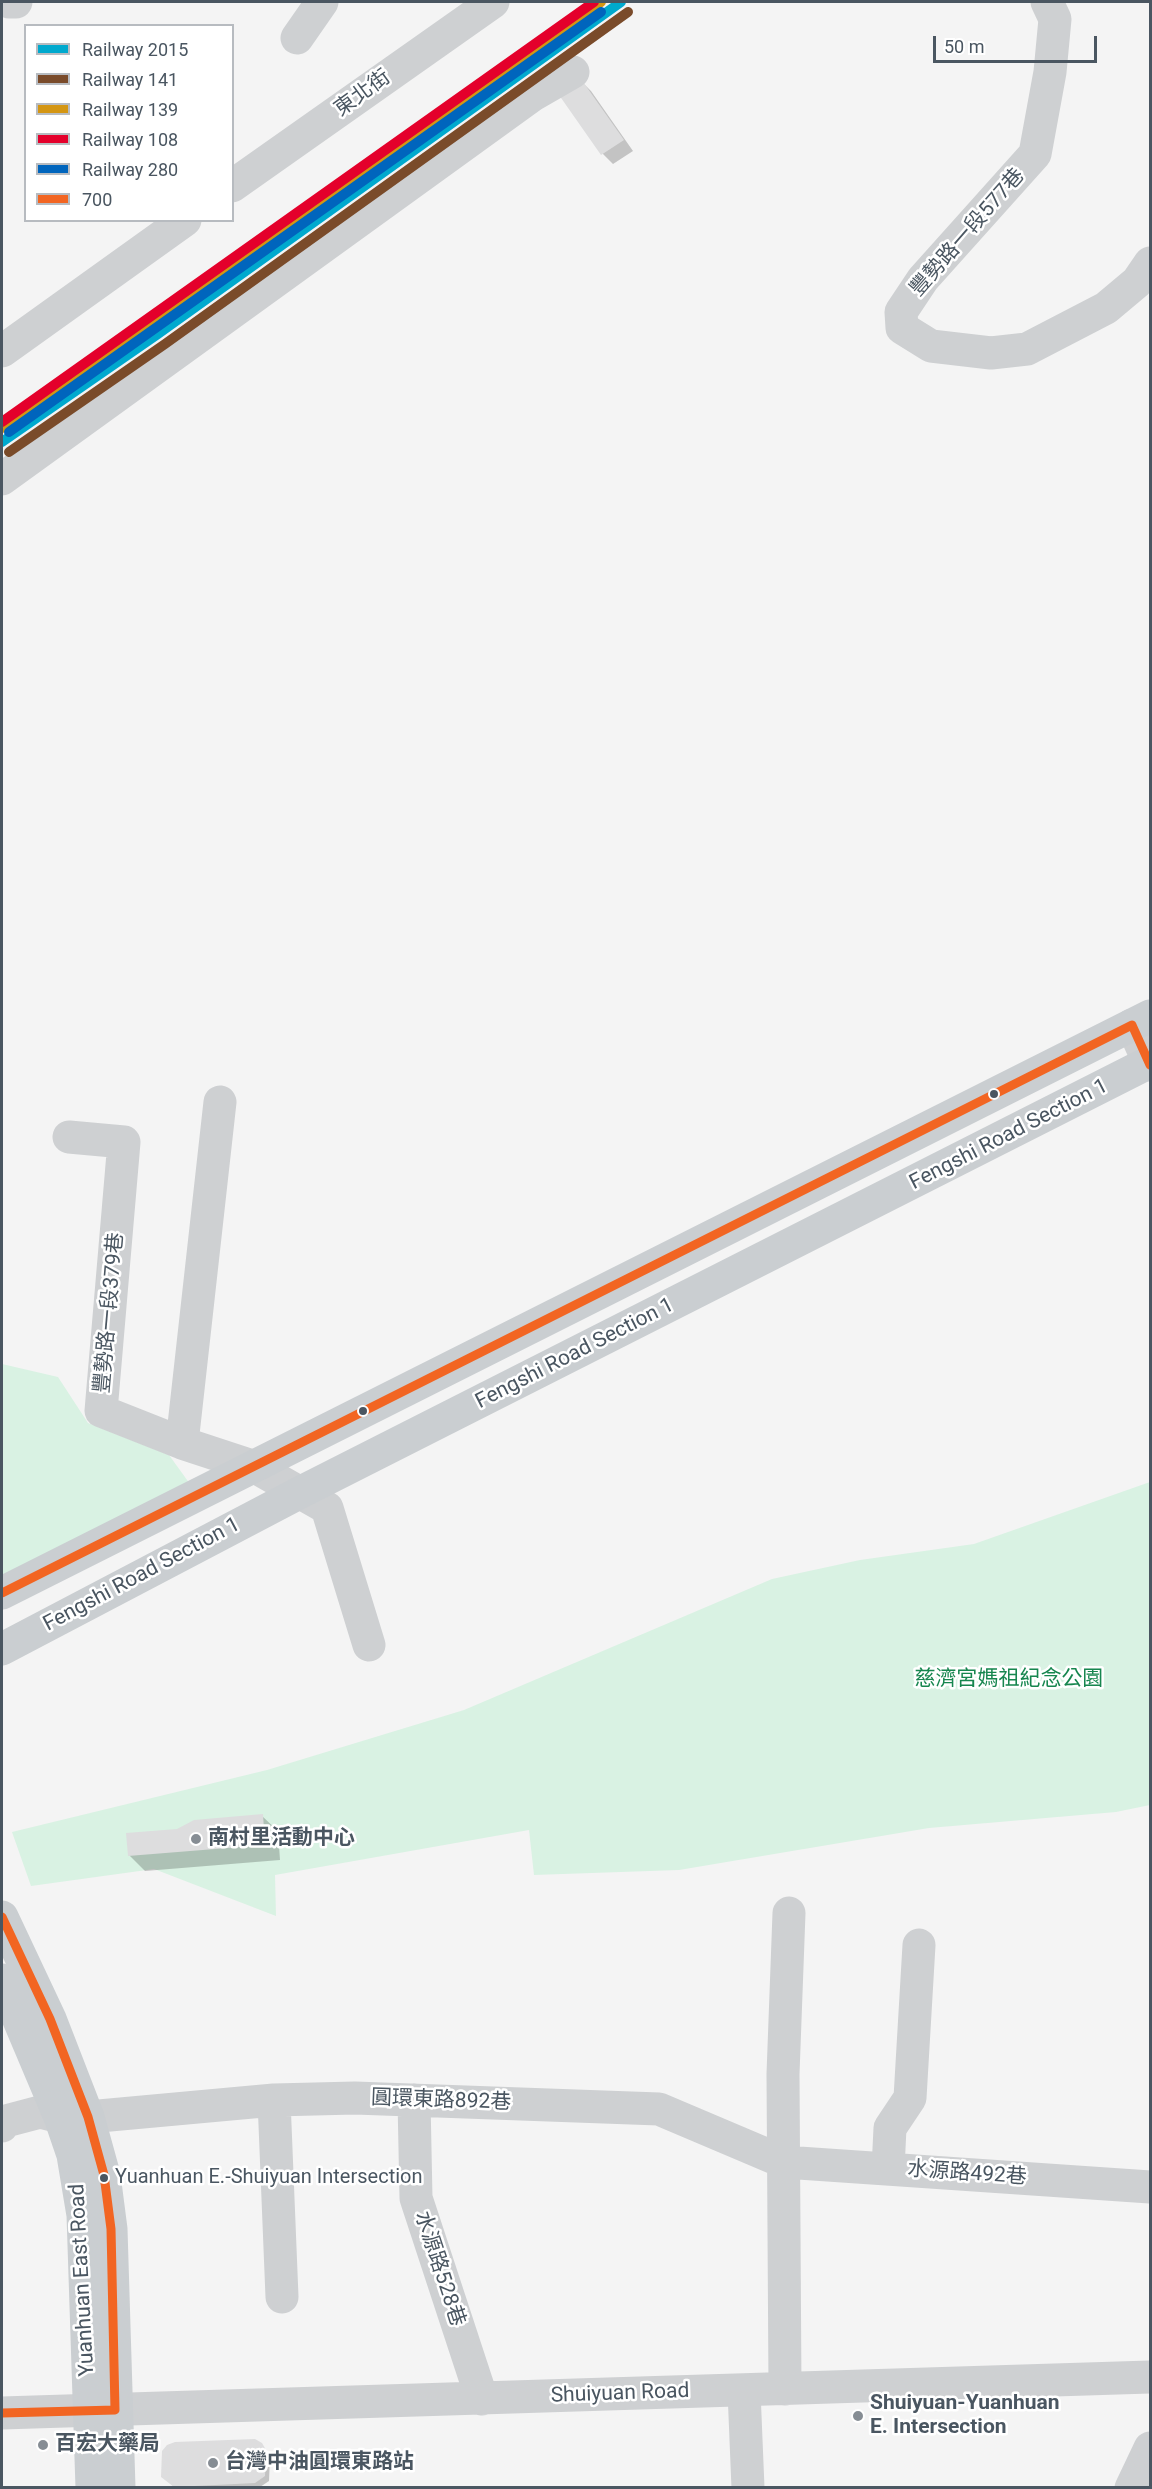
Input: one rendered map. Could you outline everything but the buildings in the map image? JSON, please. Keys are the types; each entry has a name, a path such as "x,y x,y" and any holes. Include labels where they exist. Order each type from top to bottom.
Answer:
{"main road":[{"name":"Fengshi Road Section 1","path":"2,1593 1141,1021"},
{"name":"Fengshi Road Section 1","path":"2,1649 302,1492 1150,1063"},
{"name":"Yuanhuan East Road","path":"2,1917 50,2019 74,2117 74,2155 102,2410 118,2487"},
{"name":"Yuanhuan East Road","path":"2,1980 74,2117"},
{"name":"Yuanhuan East Road","path":"92,2487 102,2410"}],"street":[{"path":"9,2 16,2"},
{"path":"297,38 322,2"},
{"name":"東北街","path":"234,185 493,2"},
{"name":"豐勢路一段577巷","path":"1047,2 1055,19 1050,72 1035,154 923,279 901,312 902,328 931,346 991,353 1027,349 1106,308 1137,282 1150,263"},
{"path":"2,479 533,95 573,72"},
{"path":"2,351 182,222"},
{"path":"1141,1021 1150,1063"},
{"path":"182,1443 220,1102"},
{"name":"豐勢路一段379巷","path":"69,1137 124,1142 101,1411 182,1443 255,1467 327,1508 369,1646"},
{"path":"784,2389 783,2073 789,1913"},
{"path":"888,2169 890,2128 910,2098 919,1945"},
{"name":"圓環東路892巷","path":"2,2126 2,2122 40,2112 74,2117 274,2100 355,2098 659,2109 784,2162"},
{"path":"274,2100 282,2297"},
{"name":"水源路528巷","path":"414,2100 416,2198 482,2399"},
{"name":"水源路492巷","path":"784,2162 1150,2187"},
{"name":"Shuiyuan Road","path":"2,2413 1150,2377"},
{"path":"744,2391 748,2487"},
{"path":"1131,2487 1150,2448"}],"green space":[{"path":"2,1364 58,1377 88,1423 169,1455 190,1484 2,1578"},
{"name":"慈濟宮媽祖紀念公園","path":"1150,1482 1150,1805 1116,1812 929,1828 679,1870 534,1875 529,1830 275,1875 276,1916 154,1869 31,1886 12,1832 267,1770 464,1710 772,1579 860,1560 974,1544"}],"rail line":[{"name":"108","path":"2,422 594,2"},
{"name":"139","path":"2,428 601,2"},
{"name":"2015","path":"2,442 158,334 621,2"},
{"name":"280","path":"9,432 601,12"},
{"name":"141","path":"9,452 165,344 628,12"}],"transit line":[{"name":"700","path":"2,1593 1132,1025 1150,1065"},
{"name":"700","path":"2,1917 50,2019 88,2117 104,2175 111,2229 115,2410 2,2413"}],"place":[{"name":"南村里活動中心","path":"196,1839"},
{"name":"Yuanhuan E.-Shuiyuan Intersection","path":"104,2178"},
{"name":"Shuiyuan-Yuanhuan E. Intersection","path":"858,2416"},
{"name":"百宏大藥局","path":"43,2445"},
{"name":"台灣中油圓環東路站","path":"213,2463"}]}
